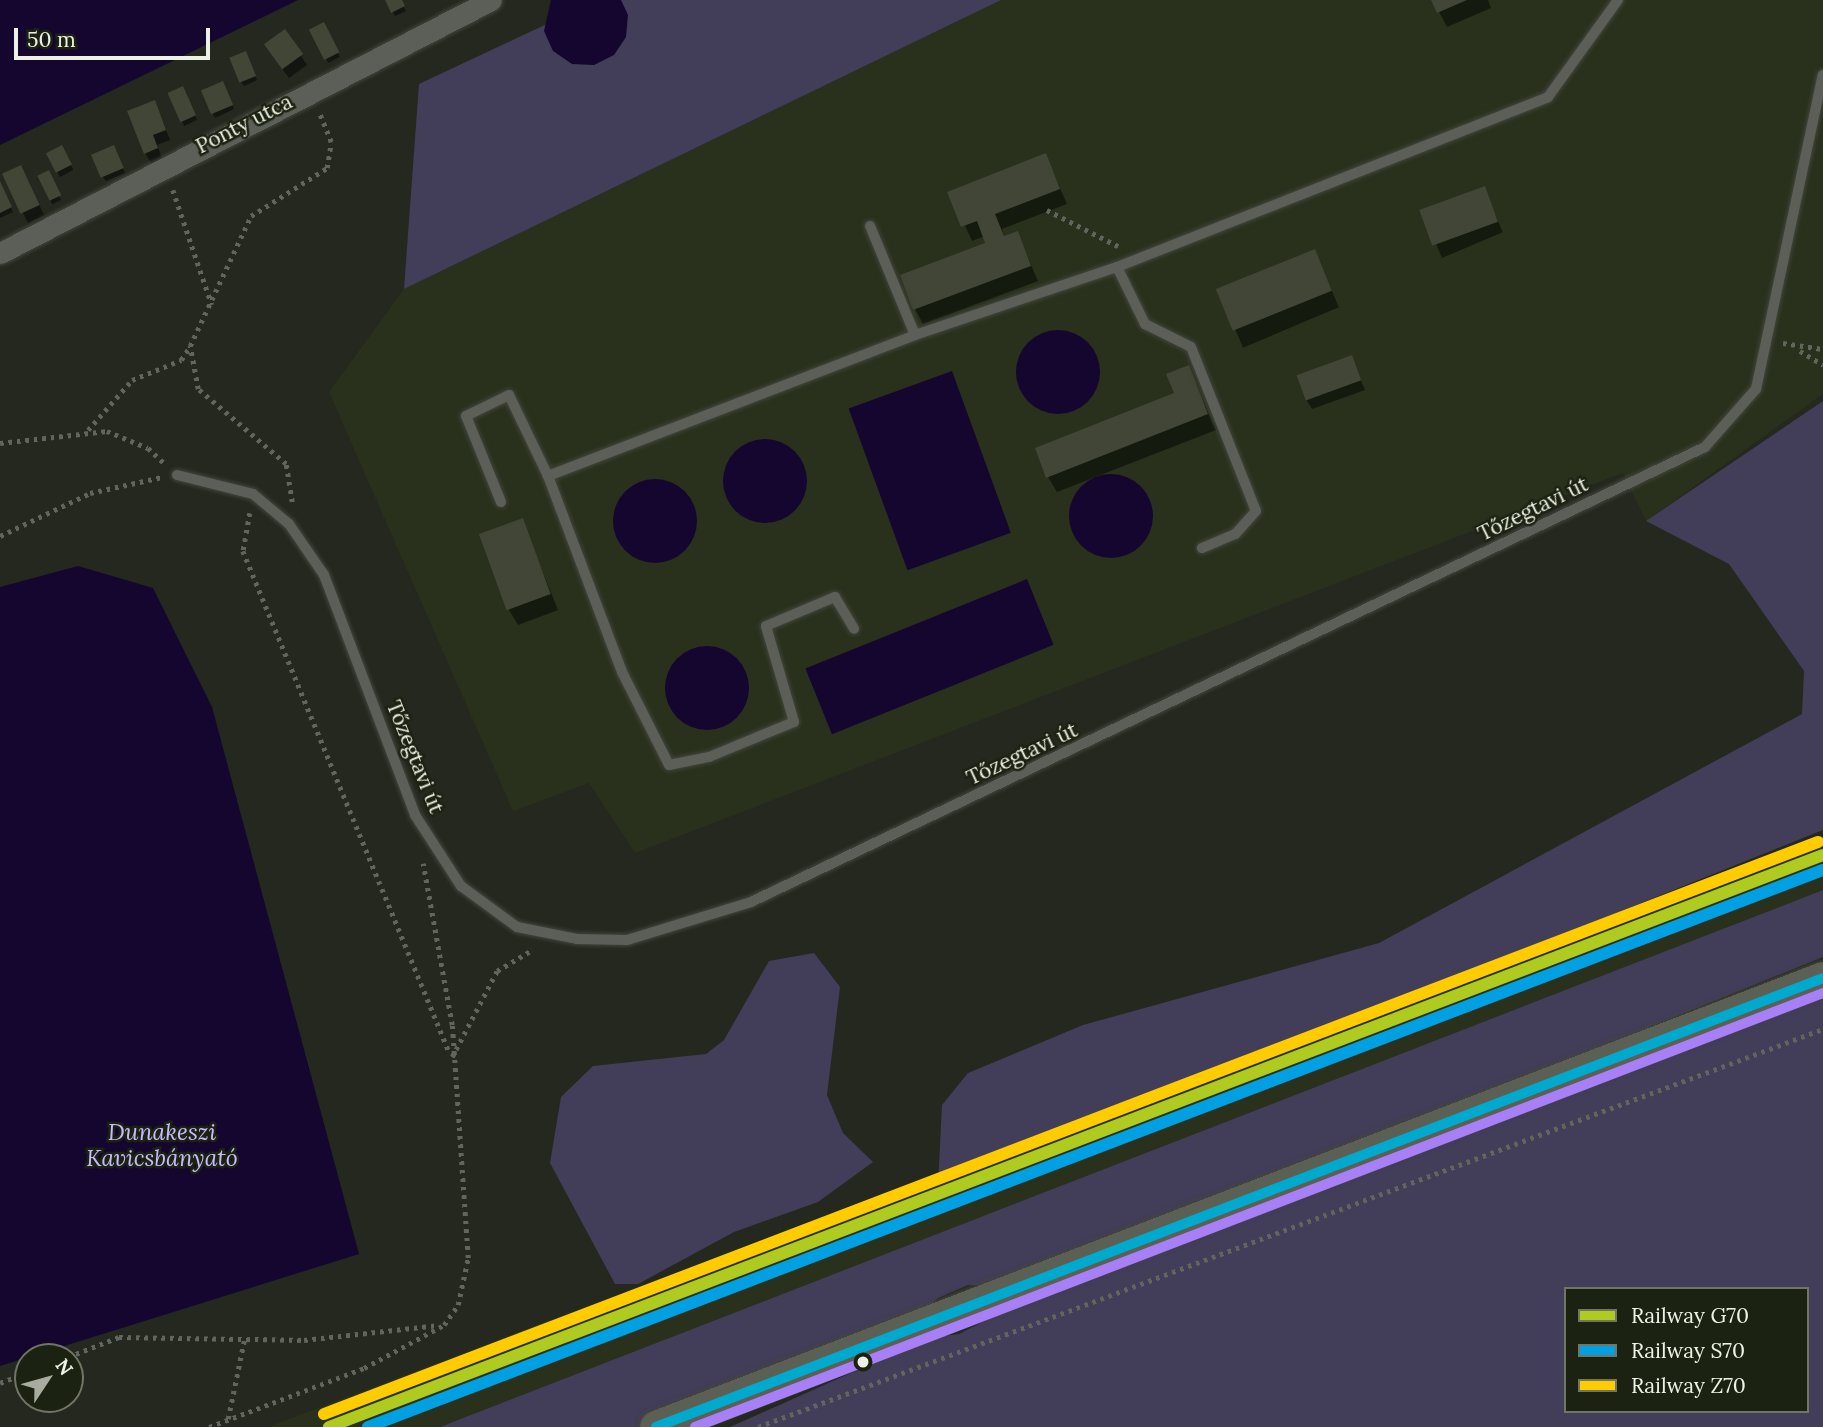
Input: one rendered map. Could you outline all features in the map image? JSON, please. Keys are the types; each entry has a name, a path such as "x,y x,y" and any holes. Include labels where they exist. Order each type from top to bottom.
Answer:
{"street":[{"name":"Ponty utca","path":"0,253 164,165 491,0"},
{"path":"656,1427 1823,978"}],"lane":[{"path":"548,476 915,335 1116,267 1137,256 1548,97 1618,0"},
{"name":"Tőzegtavi út","path":"177,475 253,494 289,524 324,575 415,815 461,886 517,927 577,939 627,940 751,902 1705,447 1756,389 1823,75"},
{"path":"870,226 915,335"},
{"path":"1116,267 1145,324 1191,347 1256,511 1235,534 1202,548"},
{"path":"501,502 466,416 509,395 548,476 622,671 669,765 709,757 794,722 766,626 835,597 853,629"}],"path":[{"path":"87,431 132,380 181,360 212,305 251,216 327,167 331,142 310,91"},
{"path":"164,165 212,305"},
{"path":"1047,210 1137,256"},
{"path":"1766,336 1799,350 1823,365"},
{"path":"190,346 198,389 286,464 289,524"},
{"path":"1799,350 1823,349"},
{"path":"0,443 87,431 107,431 148,448 177,475"},
{"path":"0,536 90,493 177,475"},
{"path":"253,494 243,551 451,1058"},
{"path":"209,1427 364,1368 444,1325 457,1305 468,1258 451,1058 453,1025 415,815"},
{"path":"451,1058 497,971 517,955 577,939"},
{"path":"758,1427 1823,1029"},
{"path":"84,1351 119,1338 244,1341 444,1325"},
{"path":"228,1420 244,1341"}],"shaded area":[{"path":"598,0 1001,0 404,289 419,84"},
{"path":"1001,0 1823,0 1823,394 1646,521 1623,473 635,853 589,783 513,811 329,392 404,289"},
{"path":"1823,401 1823,830 938,1185 942,1105 968,1073 1083,1025 1379,943 1802,714 1804,671 1729,564 1646,521"},
{"path":"1823,838 1823,890 440,1427 268,1427"},
{"path":"1823,890 1823,957 1157,1226 998,1286 968,1285 938,1298 911,1324 653,1427 440,1427"},
{"path":"814,953 840,987 827,1095 843,1133 873,1162 818,1202 734,1232 638,1284 615,1284 550,1163 561,1097 593,1066 706,1054 724,1040 769,961"},
{"path":"1823,975 1823,1427 730,1427 929,1338 959,1334 1059,1283 1094,1278 1184,1227 1228,1225 1338,1159 1376,1168 1414,1138 1426,1150 1449,1142 1458,1129 1489,1118 1499,1123 1517,1108 1546,1102 1554,1091 1621,1065 1636,1067 1655,1043"}],"water":[{"path":"0,0 298,0 0,145"},
{"path":"551,0 621,0 628,15 626,37 614,55 594,65 572,64 553,51 544,31"},
{"path":"1058,330 1074,333 1088,342 1097,356 1100,372 1097,388 1088,402 1074,411 1058,414 1042,411 1028,402 1019,388 1016,372 1019,356 1028,342 1042,333"},
{"path":"952,371 1011,533 907,570 849,409"},
{"path":"765,439 781,442 795,451 804,465 807,481 804,497 795,511 781,520 765,523 749,520 735,511 726,497 723,481 726,465 735,451 749,442"},
{"path":"1111,474 1127,477 1141,486 1150,500 1153,516 1150,532 1141,546 1127,555 1111,558 1095,555 1081,546 1072,532 1069,516 1072,500 1081,486 1095,477"},
{"path":"655,479 671,482 685,491 694,505 697,521 694,537 685,551 671,560 655,563 639,560 625,551 616,537 613,521 616,505 625,491 639,482"},
{"name":"Dunakeszi Kavicsbányató","path":"78,566 153,588 212,707 359,1254 74,1343 14,1343 14,1362 0,1366 0,587"},
{"path":"1027,579 1054,645 832,734 805,669"},
{"path":"707,646 723,649 737,658 746,672 749,688 746,704 737,718 723,727 707,730 691,727 677,718 668,704 665,688 668,672 677,658 691,649"}],"building":[{"path":"385,0 402,0 405,6 391,13"},
{"path":"1431,0 1467,0 1437,13"},
{"path":"324,22 339,52 324,60 309,30"},
{"path":"285,29 303,54 282,69 264,44"},
{"path":"246,51 256,76 239,83 229,58"},
{"path":"223,81 233,105 211,114 201,90"},
{"path":"183,86 196,115 180,122 167,93"},
{"path":"155,100 166,130 153,135 158,148 144,154 127,111"},
{"path":"62,145 72,165 56,173 46,153"},
{"path":"114,145 124,168 101,178 91,155"},
{"path":"1046,153 1060,189 995,214 1004,236 1018,231 1031,266 913,310 900,275 985,243 977,221 961,227 947,192"},
{"path":"21,165 40,205 21,214 2,174"},
{"path":"49,170 61,195 50,201 37,176"},
{"path":"0,181 12,207 0,213"},
{"path":"1485,186 1498,222 1432,246 1419,210"},
{"path":"1315,249 1332,291 1233,331 1216,289"},
{"path":"1352,355 1361,380 1306,401 1297,375"},
{"path":"1189,365 1208,414 1046,478 1035,448 1174,393 1166,374"},
{"path":"523,518 551,594 507,610 479,534"}],"rail line":[{"name":"Z70","path":"324,1414 1818,842"},
{"name":"G70","path":"329,1427 1823,855"},
{"name":"S70","path":"368,1427 1823,870"}],"transit line":[{"path":"656,1427 1823,978"},
{"path":"695,1427 1823,993"}]}
